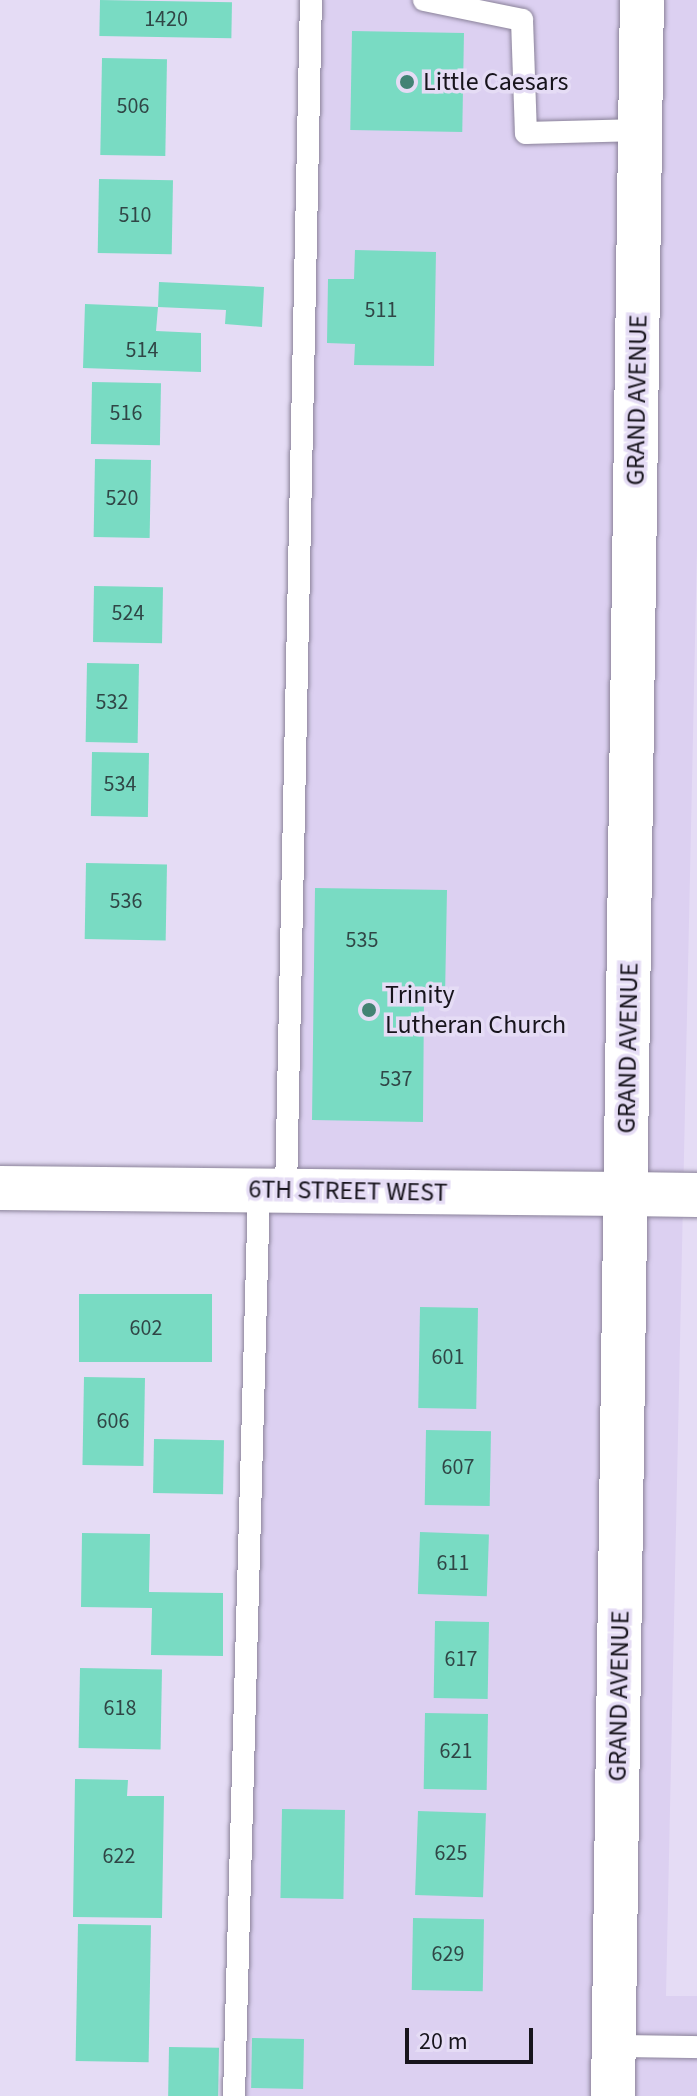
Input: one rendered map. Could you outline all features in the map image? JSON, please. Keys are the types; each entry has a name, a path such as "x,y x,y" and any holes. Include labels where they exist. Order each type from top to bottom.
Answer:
{"main road":[{"name":"GRAND AVENUE","path":"613,2096 642,0"},
{"name":"6TH STREET WEST","path":"0,1188 697,1195"}],"lane":[{"path":"234,2096 273,1191 311,0"},
{"path":"424,0 522,20 526,133 640,130"},
{"path":"614,2046 697,2047"}],"shaded area":[{"path":"311,0 697,0 697,548 666,1996 697,1996 697,2096 234,2096 259,1191 286,1191"}],"building":[{"path":"100,0 232,2 231,38 99,36"},
{"name":"Little Caesars","path":"352,31 464,33 462,132 350,130"},
{"path":"102,58 167,59 165,156 100,155"},
{"path":"99,179 173,180 172,254 98,253"},
{"path":"355,250 436,252 434,366 354,365 355,344 327,343 328,279 354,279"},
{"path":"159,282 264,287 262,327 225,324 226,310 158,307"},
{"path":"85,304 158,307 156,331 201,333 201,372 83,368"},
{"path":"92,382 161,383 160,445 91,444"},
{"path":"95,459 151,460 150,538 94,537"},
{"path":"94,586 163,587 162,643 93,642"},
{"path":"87,663 139,664 138,743 86,742"},
{"path":"92,752 149,753 148,817 91,816"},
{"path":"86,863 167,864 166,940 85,939"},
{"path":"315,888 447,890 445,997 424,997 423,1122 312,1120"},
{"path":"79,1294 212,1294 212,1362 79,1362"},
{"path":"420,1307 478,1308 476,1409 418,1408"},
{"path":"84,1377 145,1378 143,1466 82,1465"},
{"path":"426,1430 491,1431 490,1506 425,1505"},
{"path":"154,1439 224,1440 223,1494 153,1493"},
{"path":"420,1532 489,1534 487,1596 418,1594"},
{"path":"82,1533 150,1534 149,1592 223,1593 223,1656 151,1655 152,1608 81,1607"},
{"path":"435,1621 489,1622 488,1699 434,1698"},
{"path":"80,1668 162,1669 161,1749 79,1748"},
{"path":"425,1713 488,1714 487,1790 424,1789"},
{"path":"75,1779 128,1780 127,1796 164,1796 162,1918 73,1917"},
{"path":"282,1809 345,1810 343,1899 280,1898"},
{"path":"418,1811 486,1813 483,1897 415,1895"},
{"path":"413,1918 484,1919 483,1991 412,1990"},
{"path":"78,1924 151,1925 149,2062 76,2061"},
{"path":"252,2038 304,2039 303,2089 251,2088"},
{"path":"169,2047 219,2048 218,2096 168,2096"}],"place":[{"name":"Little Caesars","path":"407,82"},
{"name":"Trinity Lutheran Church","path":"369,1010"}]}
